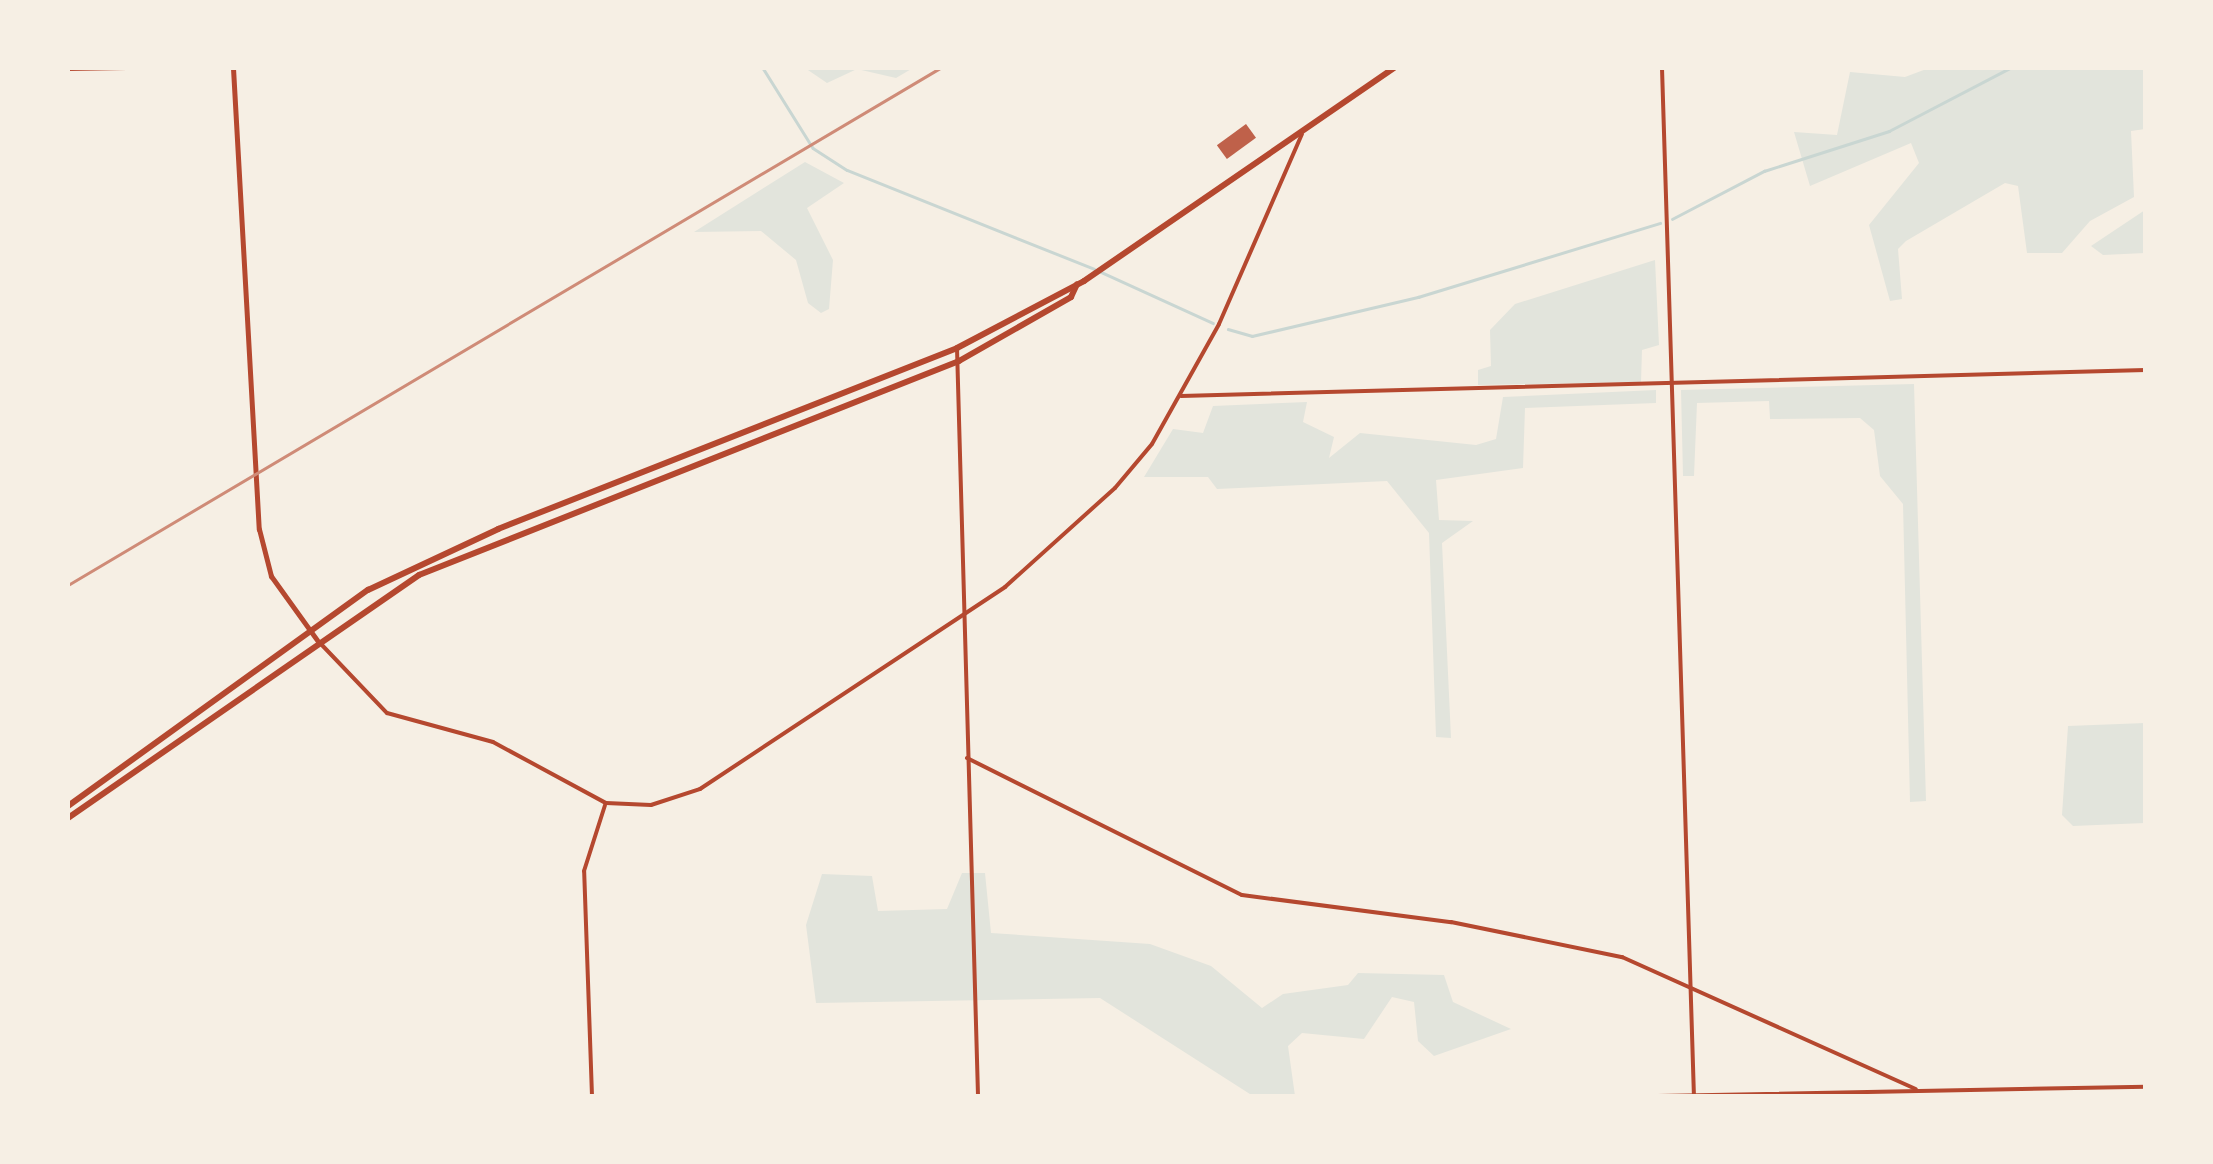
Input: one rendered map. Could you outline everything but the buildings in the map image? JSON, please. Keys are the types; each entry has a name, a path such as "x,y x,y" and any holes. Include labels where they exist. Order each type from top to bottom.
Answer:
{"main road":[{"path":"68,806 368,590 466,542 957,348 1081,283 1394,68"},
{"path":"68,818 317,640 419,575 498,540 958,361 1072,296 1081,283"}],"street":[{"path":"68,69 127,68"},
{"path":"232,68 241,318 260,438 259,486 266,564 317,640 388,713 493,742 606,803 651,806 700,789 964,614 1115,488 1180,396 1256,255 1304,130"},
{"path":"1662,68 1694,1095"},
{"path":"957,348 978,1096"},
{"path":"1180,396 2146,370"},
{"path":"966,758 1242,896 1452,922 1622,957 1916,1090"},
{"path":"592,1096 584,871 606,803"},
{"path":"1658,1096 2146,1086"}],"shaded area":[{"path":"805,68 913,68 896,78 857,69 827,83"},
{"path":"1929,68 2145,68 2145,129 2131,131 2134,197 2090,221 2062,253 2027,253 2018,186 2005,183 1898,249 1902,299 1890,301 1869,225 1919,163 1911,143 1810,186 1794,132 1837,135 1850,72 1905,77"},
{"path":"805,162 844,183 807,208 833,260 829,309 821,313 808,303 796,260 761,231 694,232"},
{"path":"2145,210 2145,253 2103,255 2091,246"},
{"path":"1655,260 1659,345 1642,350 1641,382 1478,385 1478,370 1491,366 1490,330 1515,304"},
{"path":"1914,384 1926,801 1910,802 1903,504 1880,476 1874,430 1860,418 1770,419 1769,401 1697,403 1694,476 1683,476 1681,390"},
{"path":"1656,390 1656,403 1525,408 1523,468 1436,480 1439,520 1473,521 1442,543 1451,738 1436,737 1429,533 1387,481 1217,489 1208,477 1144,477 1173,429 1203,433 1213,406 1307,402 1303,422 1334,437 1329,458 1360,433 1476,445 1496,439 1503,397"},
{"path":"2145,723 2145,823 2073,826 2062,815 2068,726"},
{"path":"962,873 985,873 991,933 1150,944 1211,966 1262,1008 1283,994 1348,985 1358,973 1444,975 1453,1002 1511,1029 1434,1056 1418,1041 1414,1002 1392,997 1364,1039 1302,1033 1288,1046 1295,1096 1253,1096 1100,998 816,1003 806,925 822,874 872,876 878,911 947,909"}],"waterway":[{"path":"763,68 813,148 847,170 1094,269"},
{"path":"1672,219 1764,171 1889,131 2010,68"},
{"path":"1228,329 1252,336 1418,297 1660,223"},
{"path":"1101,272 1213,323"}],"railway":[{"path":"68,585 940,68"}]}
